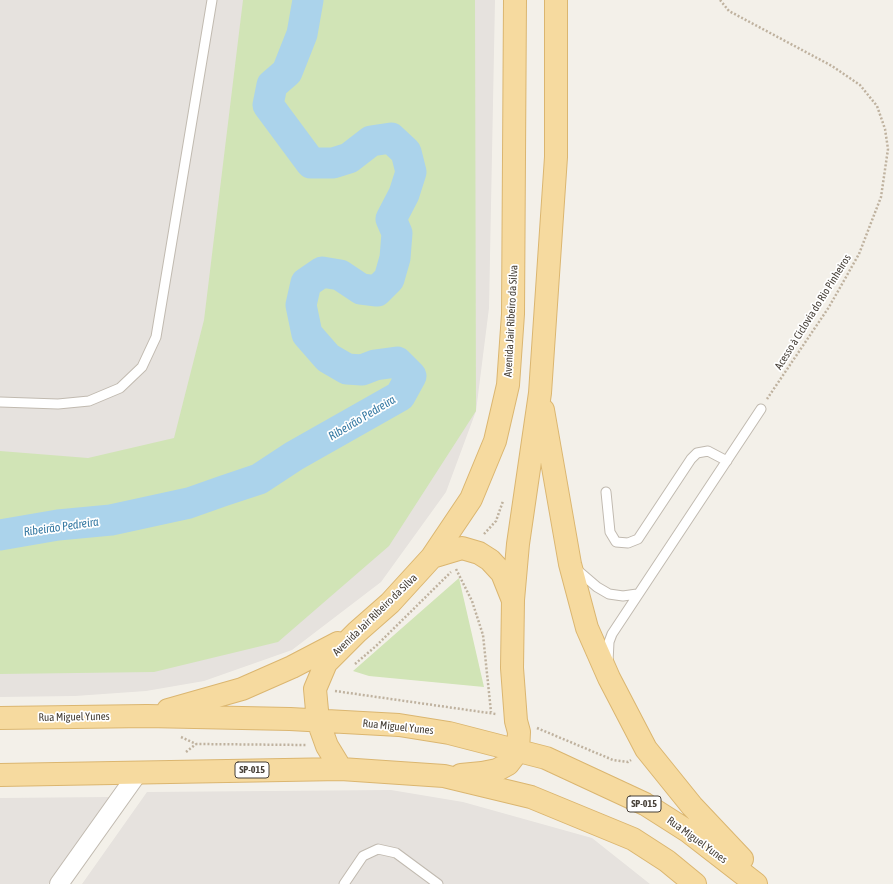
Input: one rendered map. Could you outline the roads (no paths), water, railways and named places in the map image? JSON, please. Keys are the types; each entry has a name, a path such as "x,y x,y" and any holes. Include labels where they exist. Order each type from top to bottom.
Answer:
{"main road":[{"name":"Avenida Jair Ribeiro da Silva","path":"341,769 327,746 318,721 315,689 326,663 356,632 394,599 432,557 471,499 495,441 508,385 513,314 515,0"},
{"path":"444,776 482,773 497,770 508,764 518,751 519,732 516,721 512,668 513,600 518,544 540,393 556,157 556,0"},
{"path":"540,393 570,564 587,628 609,678 649,754 692,806 765,884"},
{"path":"432,557 462,548 480,553 490,560 502,573 513,600"},
{"path":"147,716 242,688 306,660 356,632"},
{"name":"Rua Miguel Yunes","path":"0,718 147,716 318,721 400,725 449,733 546,758 645,804 689,832 756,884"},
{"name":"SP-015","path":"0,775 341,769 444,776 531,797 633,839 667,861 695,884"}],"street":[{"path":"59,884 138,773"}],"lane":[{"path":"0,402 58,404 89,401 120,388 142,367 156,337 212,0"},
{"path":"609,678 608,654 612,634 763,405"},
{"path":"606,492 610,532 616,542 628,543 638,539 691,459 697,454 708,451 727,461"},
{"path":"570,564 597,587 609,594 623,596 637,594"},
{"path":"344,884 363,856 378,849 396,853 438,884"}],"waterway":[{"name":"Ribeirão Pedreira","path":"0,535 58,525 111,520 189,503 259,479 294,456 400,396 411,376 397,362 375,365 362,370 347,369 328,358 307,334 301,305 306,283 322,272 340,275 361,289 377,291 389,279 395,258 397,233 391,219 404,194 411,172 406,152 391,138 371,141 349,158 333,163 311,163 268,105 272,85 287,72 302,34 308,0"}]}
